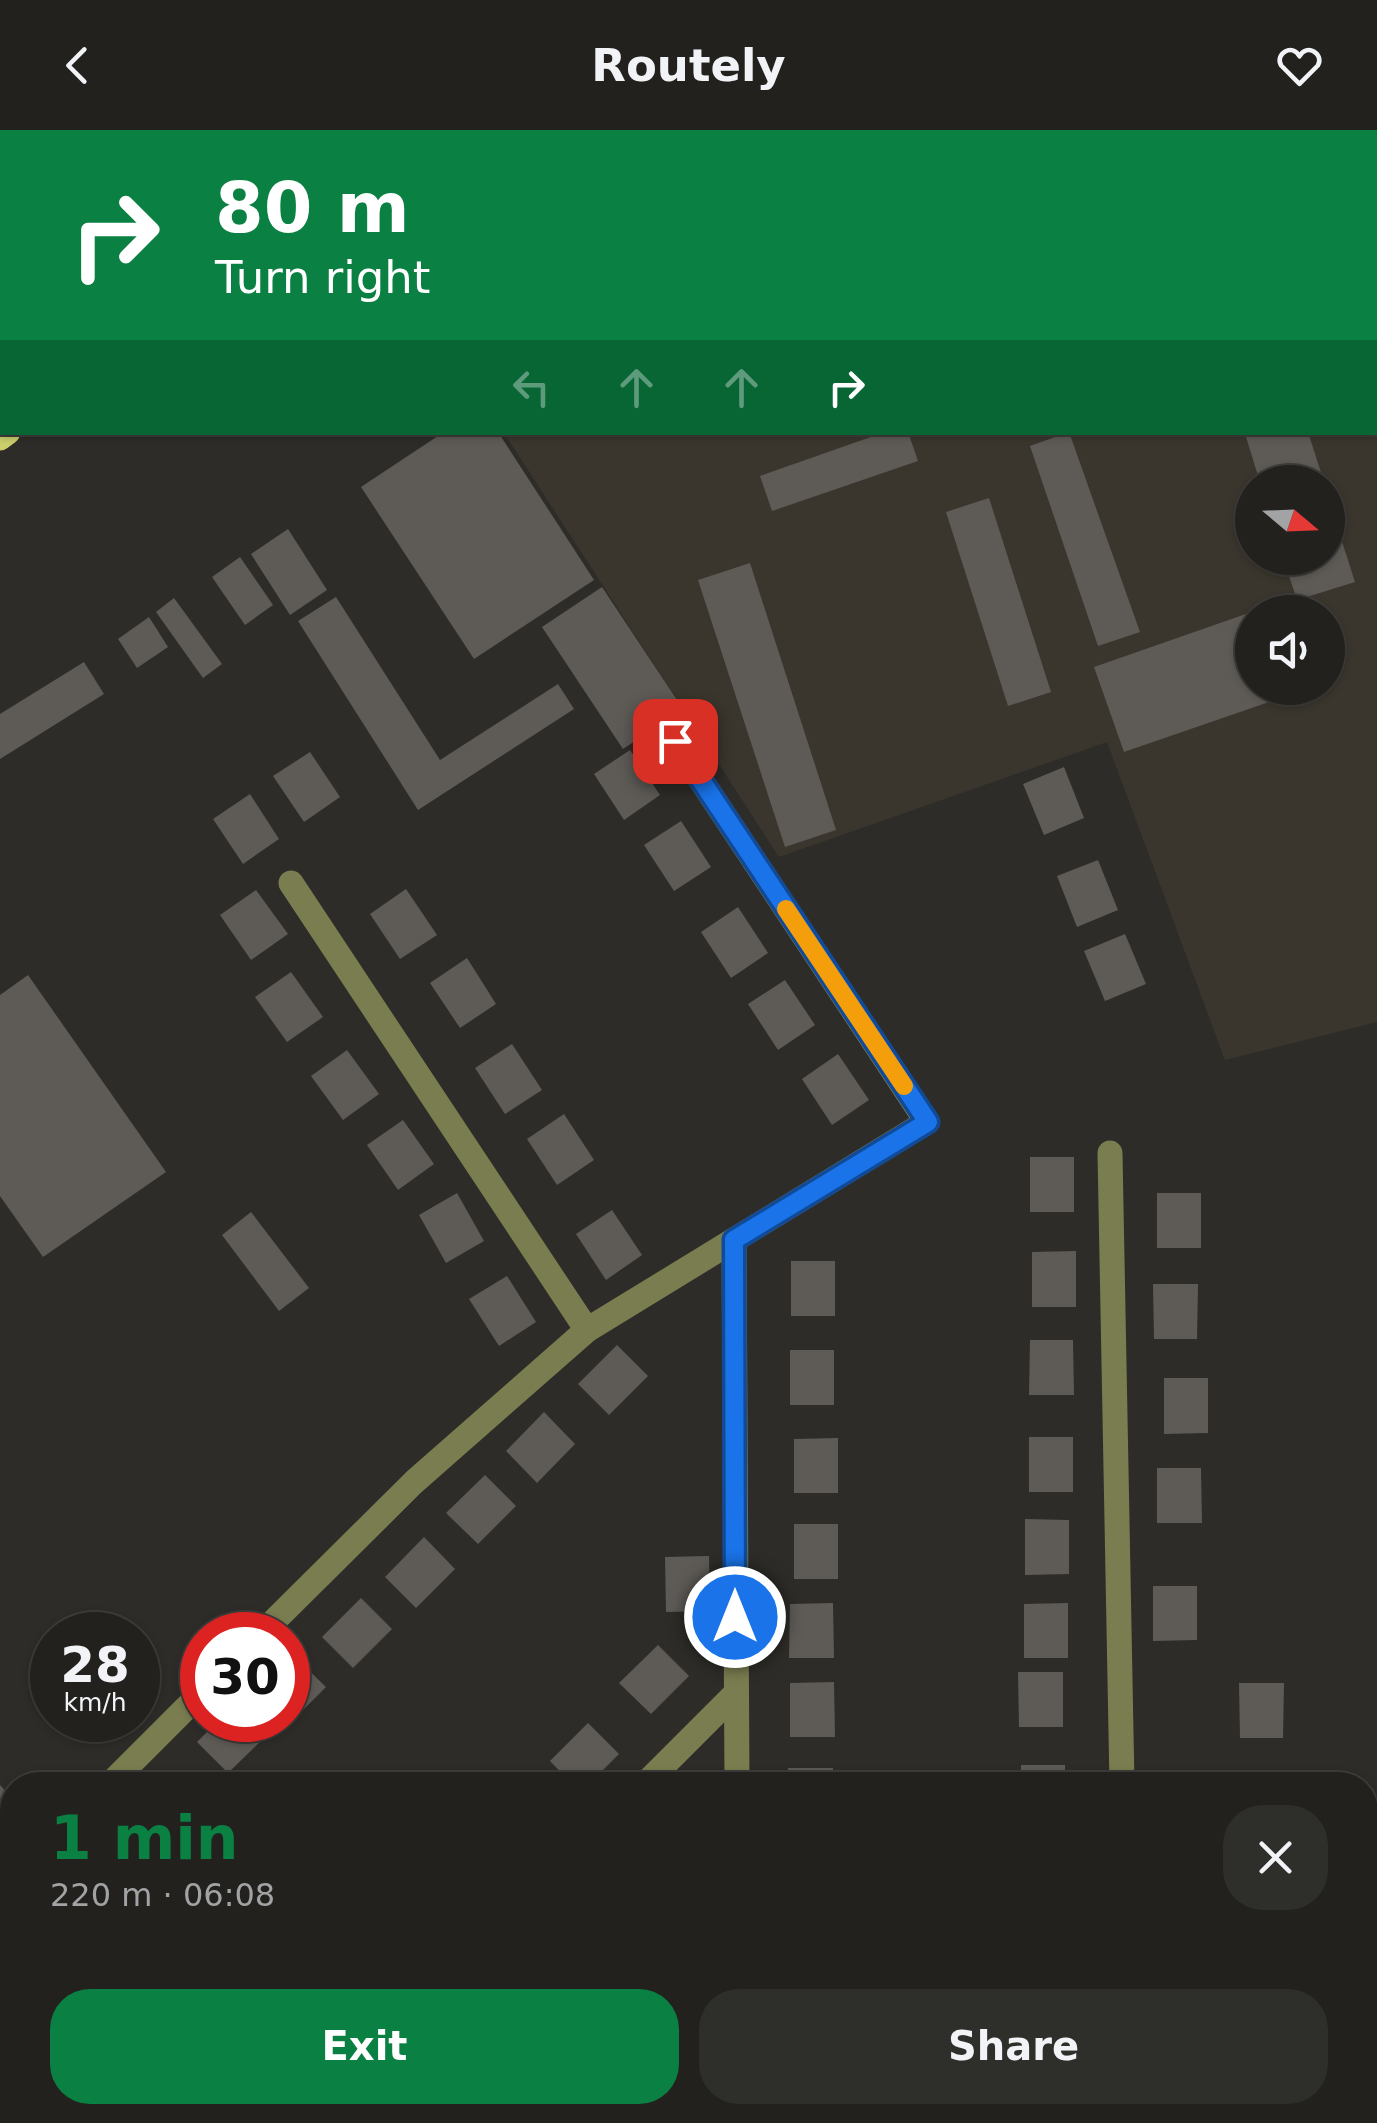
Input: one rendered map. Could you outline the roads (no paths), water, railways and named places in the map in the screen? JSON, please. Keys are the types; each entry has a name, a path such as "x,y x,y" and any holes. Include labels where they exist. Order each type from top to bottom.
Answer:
{"street":[{"path":"283,1612 414,1482 588,1330 928,1122 675,741"},
{"path":"292,883 588,1330"},
{"path":"1110,1153 1122,1772"},
{"path":"734,1240 737,1772"},
{"path":"657,1772 736,1693"},
{"path":"122,1772 180,1714"}]}
